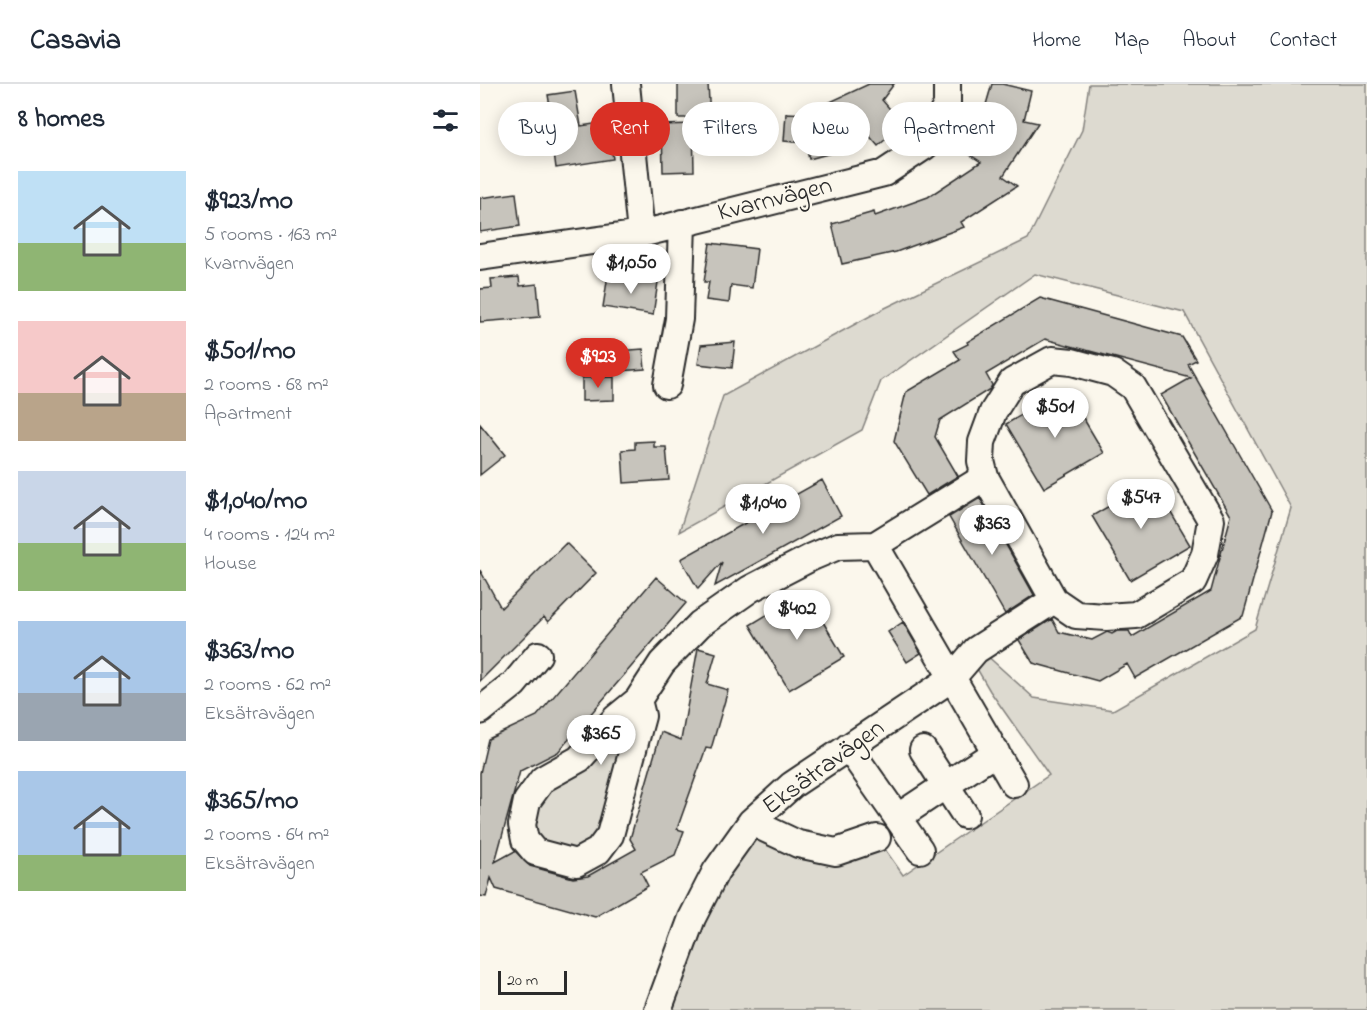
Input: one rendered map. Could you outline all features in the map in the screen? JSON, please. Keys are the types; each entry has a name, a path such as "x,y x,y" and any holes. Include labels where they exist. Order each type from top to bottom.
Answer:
{"street":[{"path":"626,84 641,234"},
{"name":"Kvarnvägen","path":"480,257 641,234 884,173 925,146 947,105 947,84"},
{"path":"667,385 679,320 682,223"},
{"path":"1052,360 1072,362 1113,373 1132,387 1211,520 1205,554 1193,581 1136,615 1106,617 1076,615 1054,600 985,477 981,460 982,442 993,412 1012,382 1052,360"},
{"path":"638,700 642,716 610,835 598,850 576,863 535,852 525,840 522,825 527,801 543,779 579,759 616,718 638,700 662,663 700,624 750,589 812,557 838,546 875,545 985,477"},
{"path":"875,545 1014,784"},
{"name":"Eksätravägen","path":"658,1010 692,918 716,871 751,822 792,785 952,678 976,650 1054,600"},
{"path":"480,711 514,684 538,655"},
{"path":"848,747 920,850"},
{"path":"923,750 964,815"},
{"path":"898,817 996,752"},
{"path":"751,822 798,844 836,852 877,838"}],"shaded area":[{"path":"1089,84 1367,84 1367,1010 658,1010 751,822 798,844 877,838 903,875 1049,775 990,691 973,662 984,653 1034,698 1113,710 1255,629 1291,508 1184,312 1035,274 881,381 862,430 679,532 723,396 883,309 1028,239 1082,130"},
{"path":"625,726 637,734 598,851 535,852 527,801"}],"building":[{"path":"678,84 708,84 709,102 682,102 682,118 678,118"},
{"path":"869,84 894,84 882,100 882,142 878,146 870,137 870,102 830,102"},
{"path":"992,84 1031,91 1024,120 1038,123 1017,155 1017,102 987,102"},
{"path":"575,91 577,102 549,102 548,95"},
{"path":"578,108 581,126 590,125 590,156 613,156 613,159 556,168 554,156 578,156"},
{"path":"786,113 791,113 791,142 784,141"},
{"path":"682,124 682,156 694,156 694,171 663,172 663,156 670,156 670,125"},
{"path":"972,156 1016,156 1003,176 1017,186 961,222 964,227 896,252 842,264 832,224 874,212 875,216 928,197 981,162"},
{"path":"516,193 520,226 480,232 480,198"},
{"path":"710,243 757,249 752,288 731,285 729,303 706,300 709,282 704,282"},
{"path":"608,275 658,282 653,315 603,307"},
{"path":"519,277 520,286 537,284 540,317 480,322 480,289 492,288 491,279"},
{"path":"1040,298 1182,337 1196,360 1188,364 1272,511 1243,616 1135,678 1127,664 1098,681 1033,663 1019,640 1052,619 1059,632 1092,640 1107,632 1112,634 1117,631 1129,631 1132,637 1211,591 1231,516 1161,395 1191,378 1045,339 986,374 992,385 990,389 940,420 935,437 958,476 927,495 894,441 906,392 960,360 954,351"},
{"path":"735,342 732,368 698,364 701,345"},
{"path":"643,349 645,369 606,372 605,352"},
{"path":"614,377 614,400 582,401 582,378"},
{"path":"1066,389 1104,453 1044,488 1006,424"},
{"path":"480,424 505,455 480,475"},
{"path":"654,441 654,447 666,447 669,480 624,483 622,450 635,449 635,442"},
{"path":"822,480 841,516 715,586 722,562 698,589 681,559"},
{"path":"1152,481 1190,545 1130,580 1092,516"},
{"path":"980,498 1034,595 1005,614 949,517"},
{"path":"566,543 596,573 548,622 544,617 480,681 480,570 501,608"},
{"path":"656,577 686,603 558,752 520,771 495,862 515,851 530,866 573,878 588,876 636,849 630,839 661,732 681,740 698,648 716,653 707,684 728,690 711,749 706,748 677,829 684,831 675,855 641,872 648,886 595,917 496,889 491,878 486,897 480,896 480,773 488,739 537,716"},
{"path":"805,592 844,657 789,690 750,625"},
{"path":"903,622 921,653 907,662 888,632"}]}
